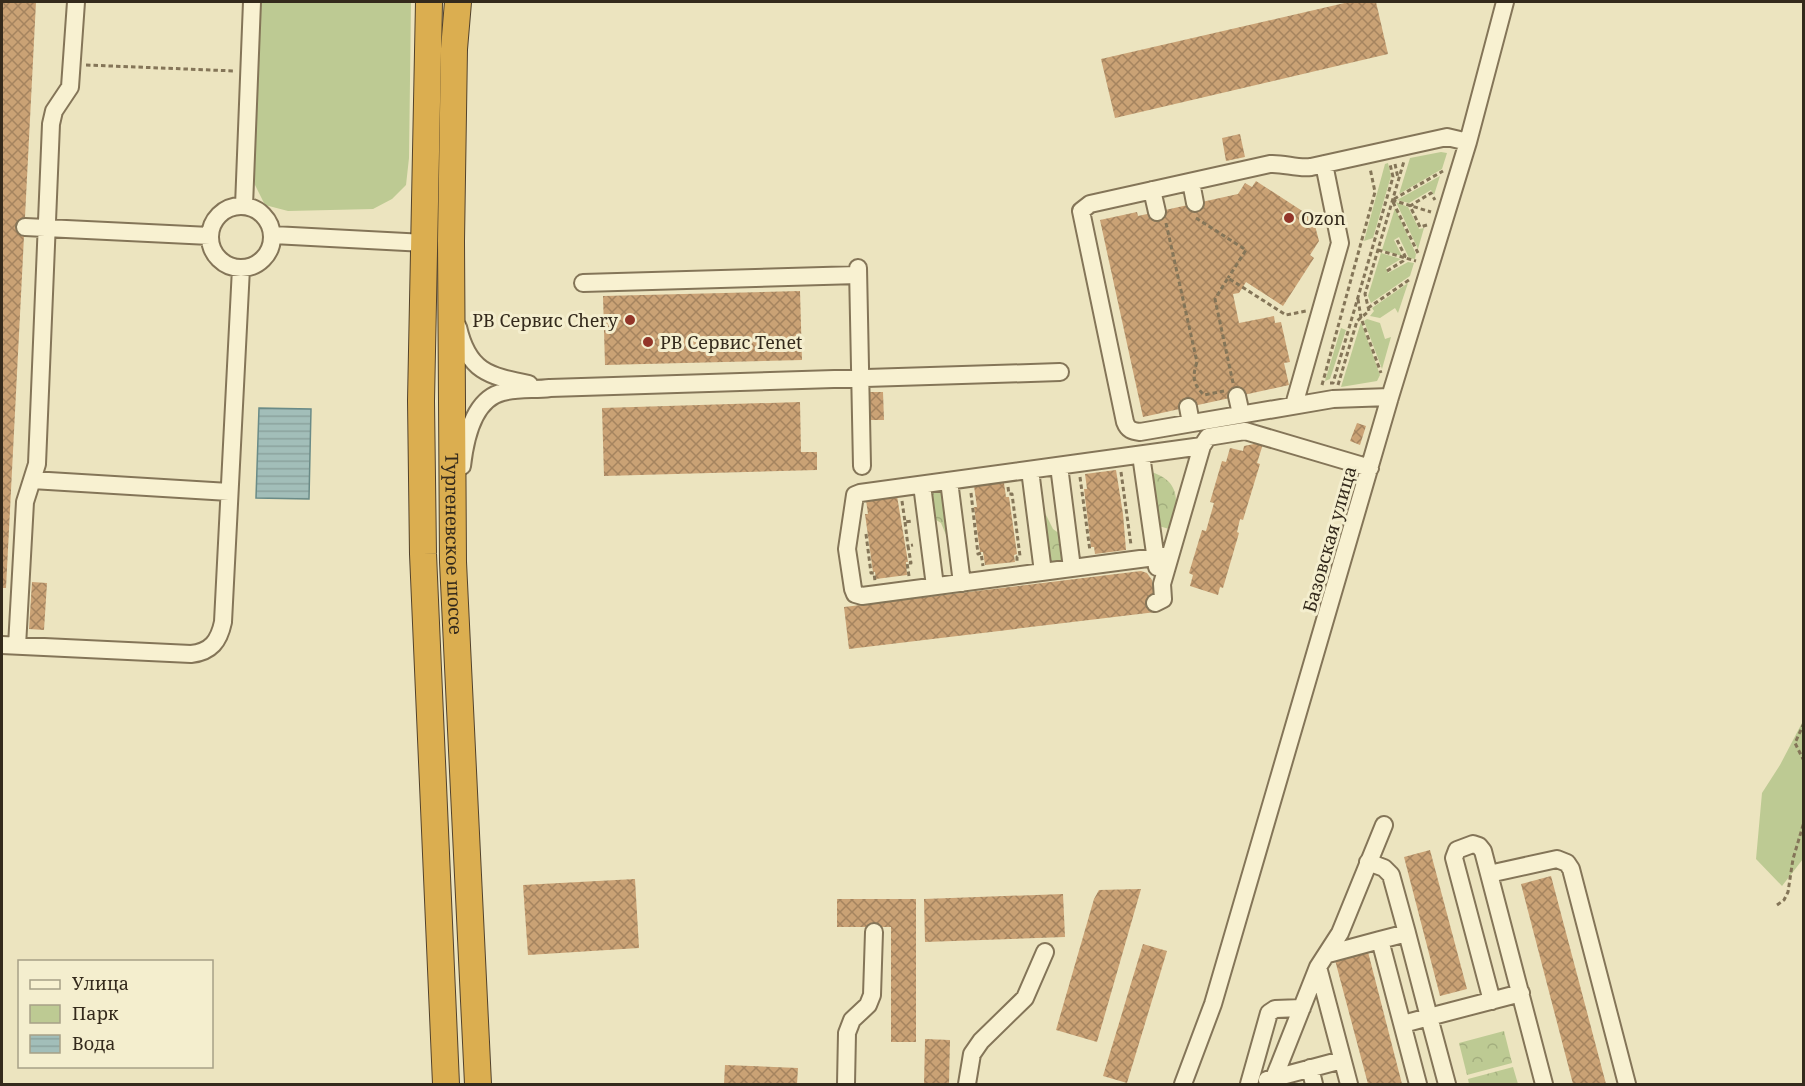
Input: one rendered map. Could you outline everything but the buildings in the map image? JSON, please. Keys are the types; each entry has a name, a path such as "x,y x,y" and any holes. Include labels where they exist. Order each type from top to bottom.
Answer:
{"highway":[{"name":"Тургеневское шоссе","path":"429,2 426,41 421,401 423,554 446,1084"},
{"name":"Тургеневское шоссе","path":"458,2 454,61 451,283 453,562 478,1084"}],"street":[{"path":"76,2 70,87 54,111 51,124 37,464 25,502 9,645 191,654 202,653 213,646 221,634 241,268"},
{"path":"244,206 252,2"},
{"name":"Базовская улица","path":"1183,1084 1216,993 1390,397 1468,142 1505,2"},
{"path":"1390,397 1333,399 1319,393 1294,405 1241,414 1190,415 1140,432 1132,431 1128,428 1080,216 1084,207 1090,204 1270,164 1280,163 1301,168 1447,137 1468,142"},
{"path":"1294,405 1340,243 1324,164"},
{"path":"1191,182 1194,210"},
{"path":"1152,190 1161,213"},
{"path":"244,206 259,211 268,220 273,235 269,252 258,264 241,268 225,264 213,251 210,236 216,218 229,208 244,206"},
{"path":"25,227 210,236"},
{"path":"273,235 424,243"},
{"path":"583,283 858,272 862,466"},
{"path":"451,283 462,344 471,359 483,370 498,378 550,388"},
{"path":"453,562 465,445 471,425 480,409 490,398 502,392 550,388 1060,372"},
{"path":"1232,392 1241,414"},
{"path":"1162,556 1202,446 1208,437 1245,431 1370,468"},
{"path":"1162,556 862,596 855,594 853,589 847,549 855,495 1202,446"},
{"path":"1141,455 1162,556 1163,599 1155,603"},
{"path":"1059,466 1072,568"},
{"path":"1030,470 1043,572"},
{"path":"33,480 229,492"},
{"path":"949,481 962,583"},
{"path":"922,484 935,586"},
{"path":"1274,1078 1323,961 1340,933 1384,825"},
{"path":"1492,1001 1455,858 1457,850 1473,844 1483,850 1544,1084"},
{"path":"1489,874 1549,859 1562,860 1571,869 1627,1084"},
{"path":"1368,862 1384,868 1391,875 1447,1084"},
{"path":"846,1084 847,1034 852,1020 868,1005 872,995 874,932"},
{"path":"1323,961 1380,940 1407,933"},
{"path":"1380,940 1418,1084"},
{"path":"967,1084 972,1054 981,1041 1025,998 1045,952"},
{"path":"1323,961 1342,1060 1349,1084"},
{"path":"1402,1024 1521,993"},
{"path":"1302,1008 1273,1010 1268,1016 1249,1084 1274,1078 1312,1076 1342,1060"}],"path":[{"path":"72,64 250,72"},
{"path":"1337,388 1357,321 1369,311 1365,294 1406,156"},
{"path":"1319,393 1333,382 1393,177 1389,159"},
{"path":"1319,393 1375,192 1369,164"},
{"path":"1396,165 1399,179"},
{"path":"1392,200 1445,170"},
{"path":"1410,206 1431,193 1436,201"},
{"path":"1392,200 1432,212"},
{"path":"1392,200 1419,256"},
{"path":"1410,206 1420,227 1429,224"},
{"path":"1161,213 1197,362 1193,374 1195,386 1204,395 1232,392 1215,298 1246,250 1194,210"},
{"path":"1396,238 1404,258"},
{"path":"1378,250 1417,262"},
{"path":"1387,270 1403,261 1404,258"},
{"path":"1368,308 1413,277"},
{"path":"1228,278 1286,315 1322,307"},
{"path":"1358,298 1361,318 1383,377"},
{"path":"1120,464 1132,552"},
{"path":"1079,469 1091,557"},
{"path":"1007,479 1009,494 1012,494 1020,556 1017,557 1018,567"},
{"path":"970,484 978,554 981,553 984,571"},
{"path":"901,493 911,563 908,564 910,581"},
{"path":"905,522 926,519"},
{"path":"866,533 871,573 874,573 876,586"},
{"path":"908,546 915,545"},
{"path":"1803,723 1795,743 1803,761"},
{"path":"1777,905 1784,900 1788,892 1792,859 1803,822"}],"green space":[{"path":"261,2 411,2 409,158 406,185 392,199 373,209 288,211 265,205 255,185 253,165"},
{"path":"1447,153 1442,169 1399,194 1410,158"},
{"path":"1388,163 1391,176 1373,238 1364,241 1385,164"},
{"path":"1440,176 1434,195 1431,190 1409,203 1397,200"},
{"path":"1396,202 1408,207 1419,229 1424,228 1418,249"},
{"path":"1395,208 1416,254 1415,259 1409,258 1399,237 1394,240 1402,256 1382,250"},
{"path":"1381,253 1401,259 1386,268 1388,273 1408,262 1414,263 1410,276 1371,303 1368,296"},
{"path":"1408,283 1398,313 1395,308 1380,318 1370,316 1374,311 1372,308"},
{"path":"1367,319 1380,323 1385,339 1391,337 1382,369 1364,321"},
{"path":"1361,322 1380,375 1377,381 1341,387"},
{"path":"1341,328 1346,330 1330,379 1325,381"},
{"path":"1148,471 1167,480 1175,493 1176,510 1173,530 1155,525"},
{"path":"943,489 949,542 941,523 930,516 929,491"},
{"path":"1043,509 1053,529 1060,534 1063,561 1053,564 1049,561"},
{"path":"1803,721 1803,859 1782,886 1756,859 1762,793"},
{"path":"1504,1031 1512,1063 1467,1075 1459,1043"},
{"path":"1513,1067 1518,1084 1469,1084 1468,1079"}],"water":[{"path":"259,408 311,409 309,499 256,498"}],"place":[{"name":"Ozon","path":"1289,218"},
{"name":"PB Сервис Chery","path":"630,320"},
{"name":"PB Сервис Tenet","path":"648,342"}]}
